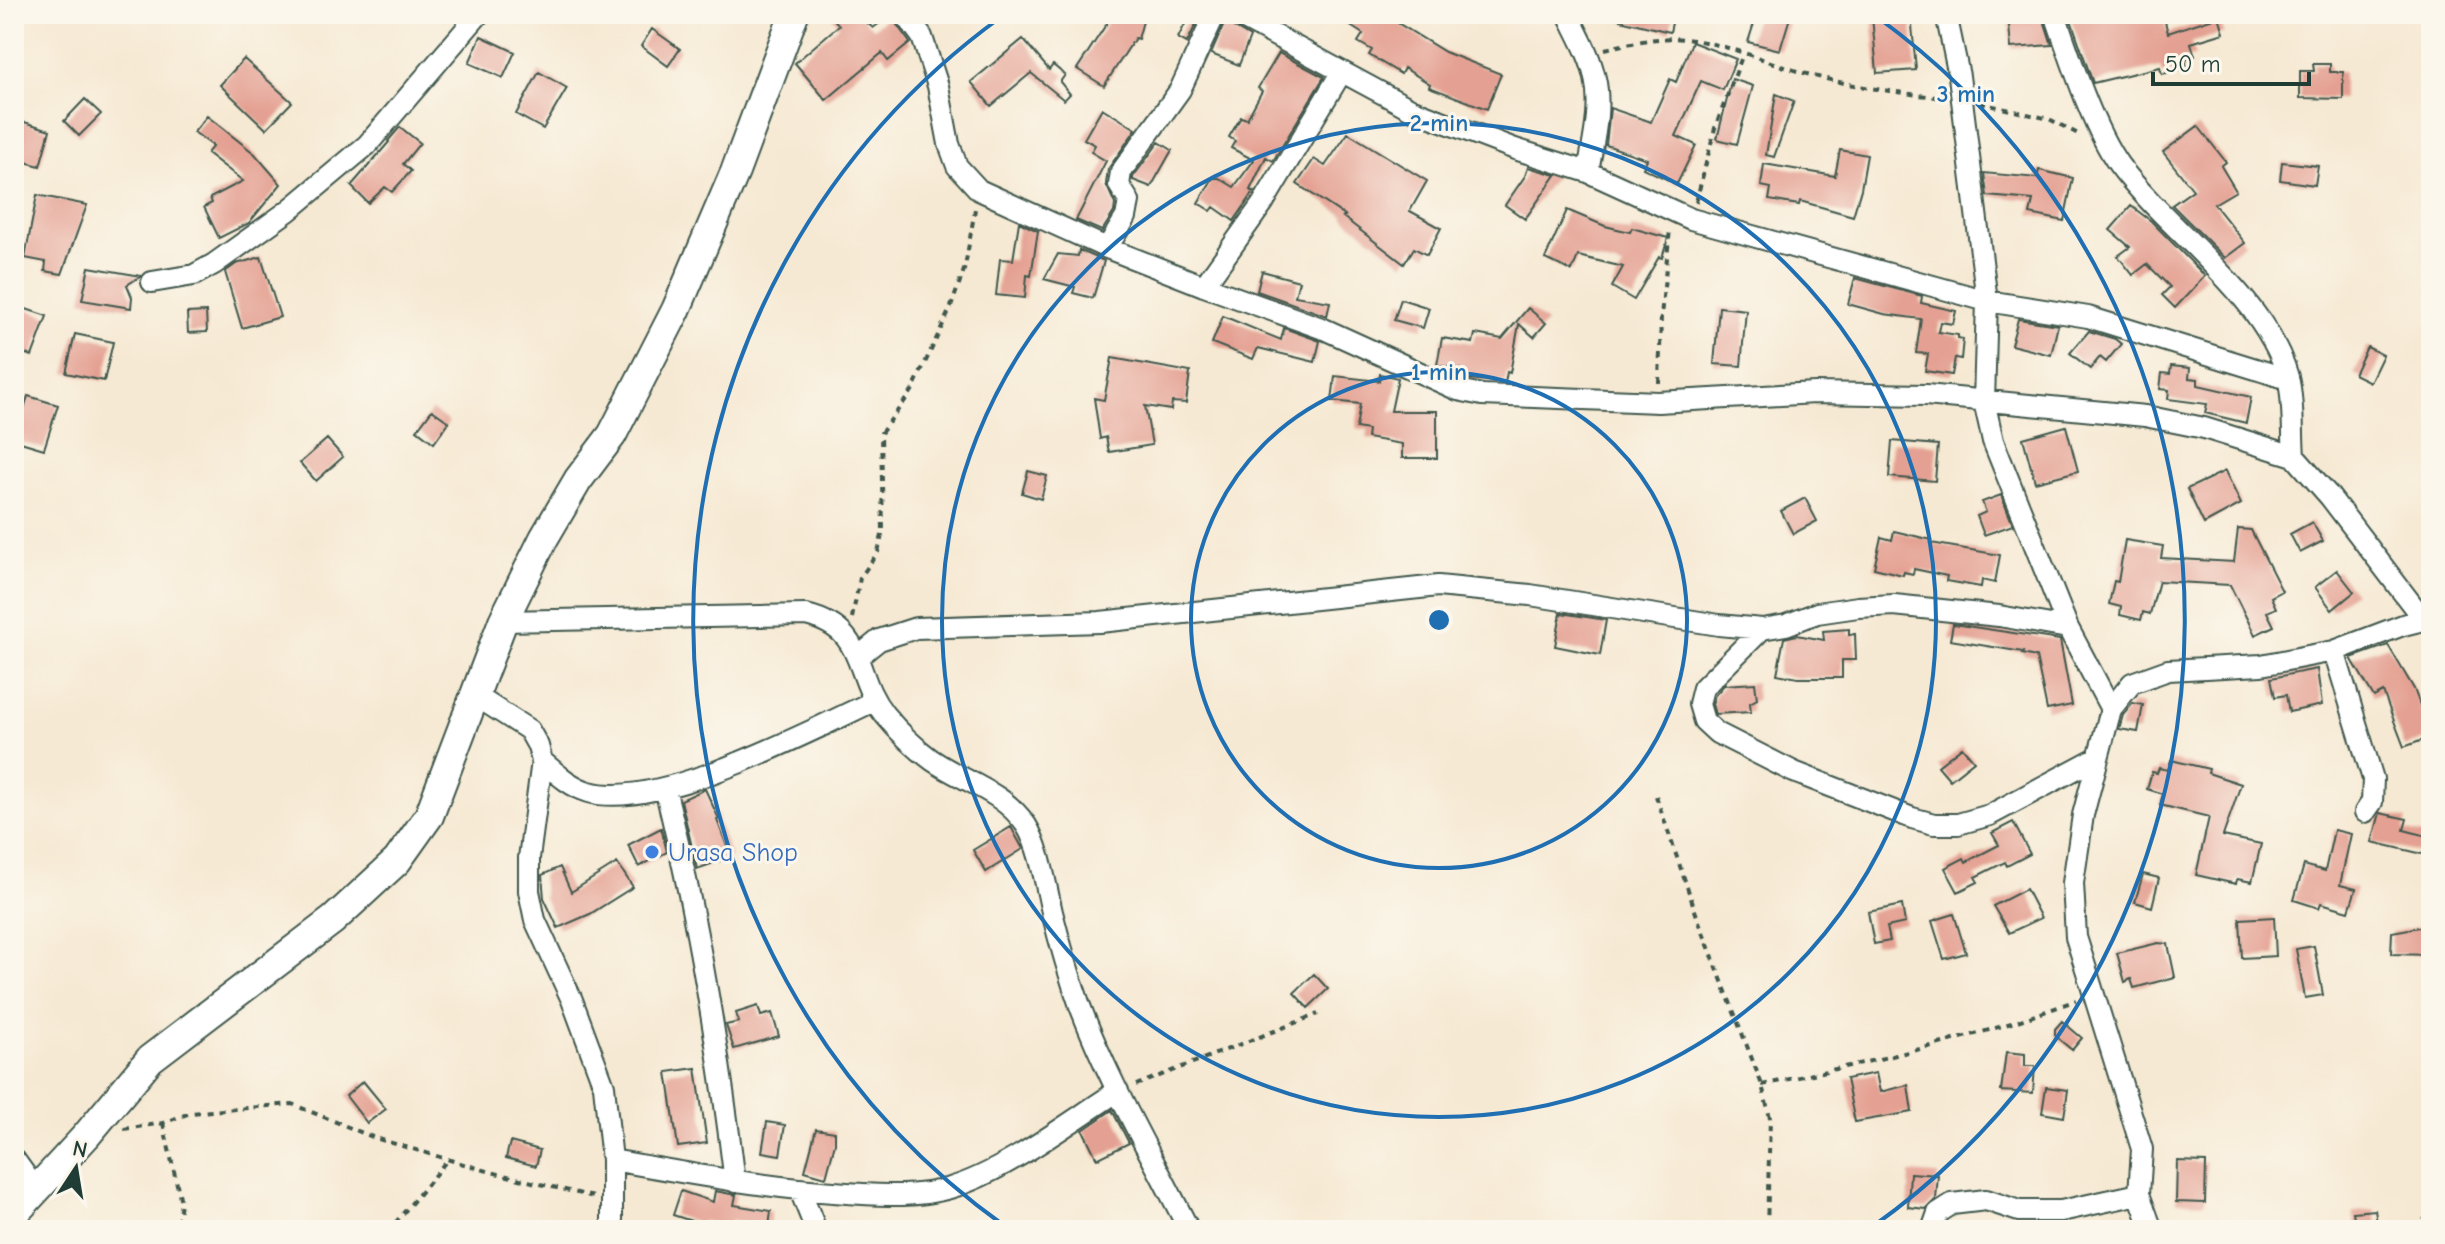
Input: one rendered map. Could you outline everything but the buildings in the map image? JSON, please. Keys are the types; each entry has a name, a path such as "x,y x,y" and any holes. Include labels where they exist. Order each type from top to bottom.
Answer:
{"street":[{"path":"152,282 194,275 288,211 367,145 479,14"},
{"path":"14,1214 86,1136 150,1059 333,920 397,861 429,816 503,621 578,480 612,435 676,310 735,172 794,14"},
{"path":"905,14 922,37 938,86 949,144 957,166 979,190 1107,248 1324,329 1458,390 1482,395 1658,402 1815,393 1926,395 2145,416 2204,428 2294,456 2427,618 2334,651 2261,665 2168,670 2132,683 2111,709 2083,815 2073,883 2076,937 2142,1149 2139,1194 2152,1230"},
{"path":"1107,248 1126,217 1129,201 1119,185 1121,172 1180,90 1215,14"},
{"path":"1235,14 1413,110 1515,149 1588,172 1682,215 1987,301 2088,317 2288,379"},
{"path":"1568,14 1587,52 1597,93 1588,172"},
{"path":"1946,14 1959,76 1987,301 1984,401 1993,441 2068,628 2111,709"},
{"path":"2055,14 2098,126 2118,164 2248,305 2272,336 2288,379 2294,456"},
{"path":"1204,286 1263,203 1341,73"},
{"path":"853,649 916,628 1100,622 1438,586 1530,595 1762,629 1786,625 1817,613 1894,605 1999,616 2068,628"},
{"path":"503,621 806,615 826,620 837,627 853,649 874,701 898,731 933,761 981,786 1009,805 1027,827 1081,1009 1118,1091 1189,1230"},
{"path":"1762,629 1703,688 1699,704 1704,721 1717,733 1794,772 1912,818 1934,824 1958,824 1990,815 2098,757"},
{"path":"2334,651 2373,779 2372,802 2365,812"},
{"path":"473,694 529,730 542,761 529,858 529,891 535,920 572,1000 604,1086 612,1160 612,1230"},
{"path":"542,761 565,780 587,791 618,796 665,788 752,757 874,701"},
{"path":"665,788 686,873 735,1182"},
{"path":"612,1160 735,1182 800,1190 901,1196 950,1188 998,1167 1118,1091"},
{"path":"14,1159 37,1191"},
{"path":"800,1190 816,1230"},
{"path":"1932,1230 1938,1213 1952,1204 1986,1200 2019,1211 2061,1211 2139,1194"}],"path":[{"path":"1587,52 1650,39 1710,43 1870,90 2021,110 2049,119 2087,141"},
{"path":"1658,402 1661,316 1682,215 1743,54"},
{"path":"853,649 860,578 882,543 881,433 912,391 951,307 965,267 979,190"},
{"path":"1656,796 1698,919 1762,1085 1770,1118 1767,1230"},
{"path":"1762,1085 1920,1050 2023,1021 2094,993"},
{"path":"1118,1091 1318,1014"},
{"path":"86,1136 163,1123 190,1113 292,1104 375,1138 612,1201"},
{"path":"163,1123 181,1202 177,1230"},
{"path":"386,1230 391,1228 448,1159"},
{"path":"2423,1220 2431,1218"}],"place":[{"name":"Urasa Shop","path":"652,852"}]}
